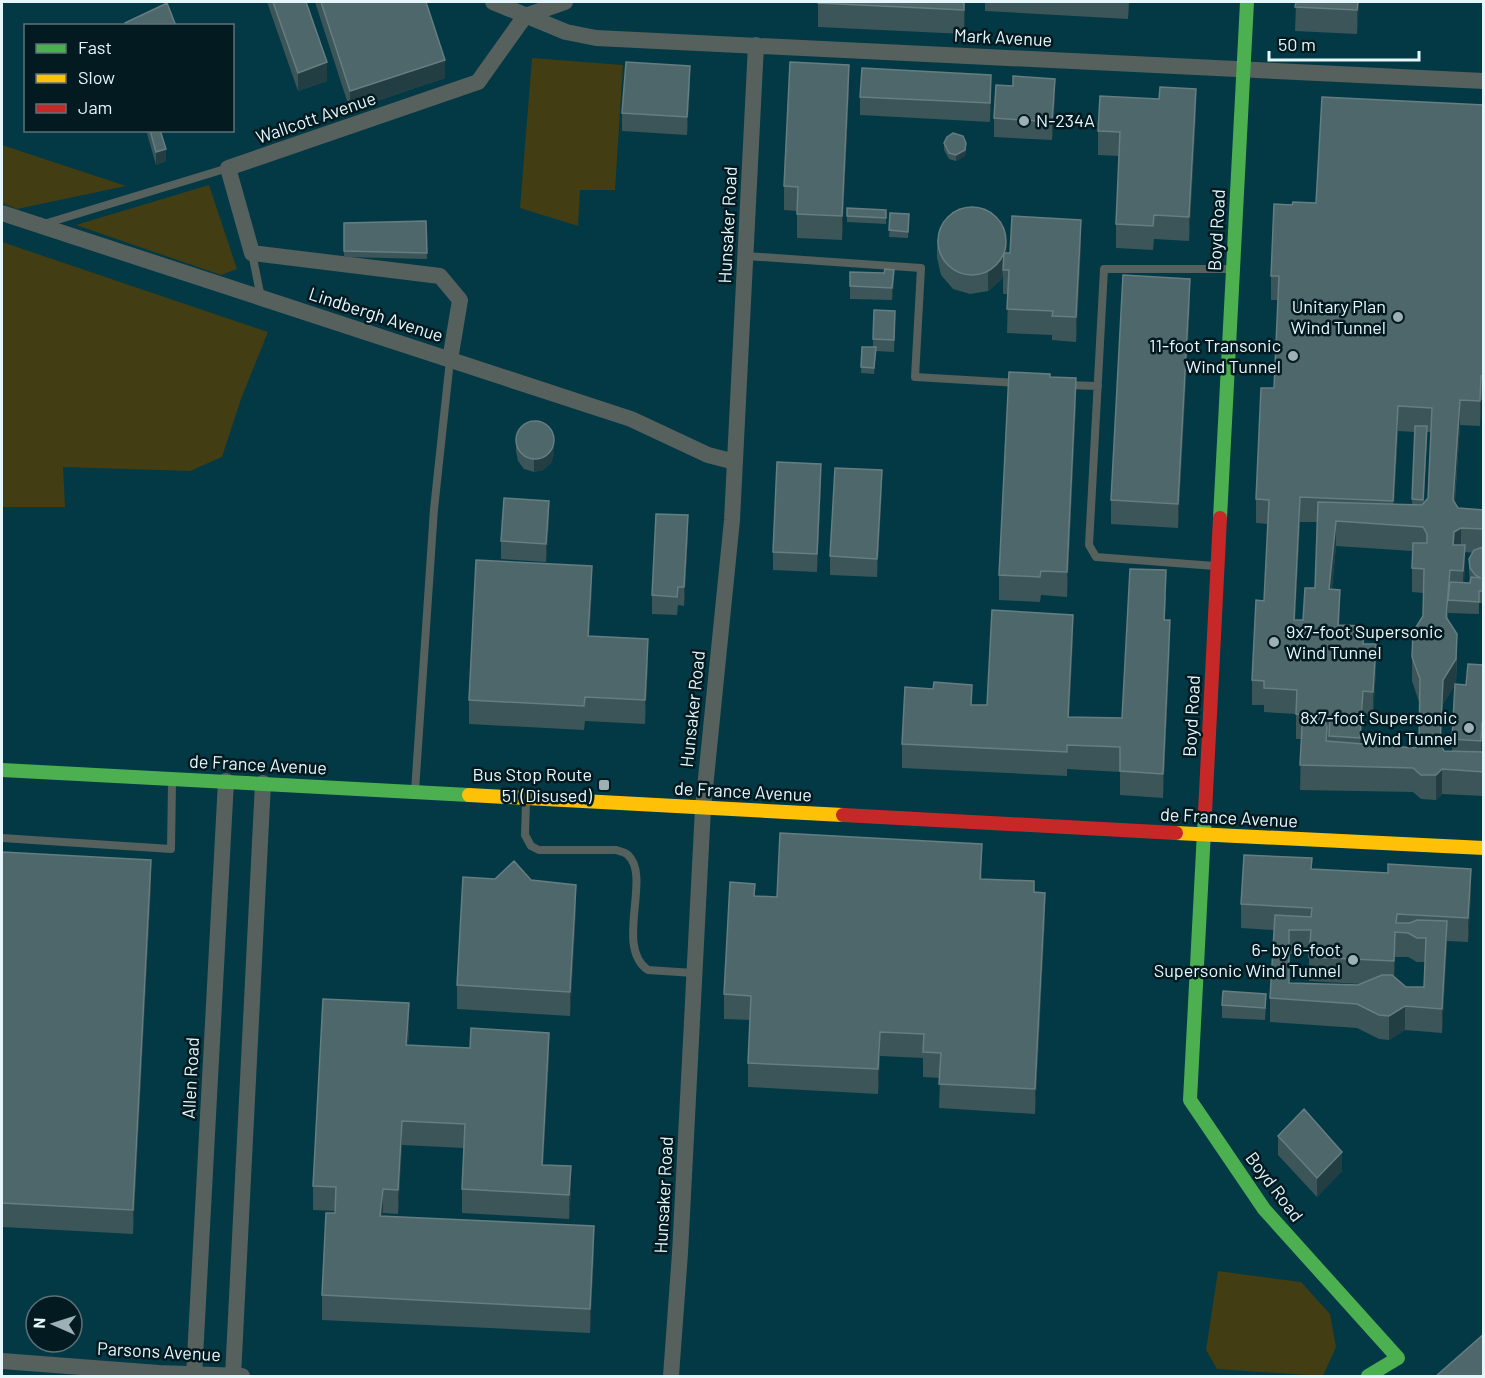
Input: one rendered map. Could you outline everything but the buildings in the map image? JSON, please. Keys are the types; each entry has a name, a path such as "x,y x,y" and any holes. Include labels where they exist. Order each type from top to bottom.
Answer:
{"street":[{"name":"Mark Avenue","path":"493,2 566,32 596,38 1484,81"},
{"path":"525,16 566,2"},
{"name":"Boyd Road","path":"1247,2 1190,1100 1264,1209 1398,1358 1368,1377"},
{"name":"Wallcott Avenue","path":"228,168 478,82 525,16"},
{"name":"Hunsaker Road","path":"671,1377 680,1253 703,808 732,520 756,45"},
{"path":"228,168 252,253 440,276 460,300 450,360"},
{"name":"Lindbergh Avenue","path":"2,213 631,418 708,455 735,462"},
{"name":"de France Avenue","path":"2,770 1484,848"},
{"name":"Allen Road","path":"195,1375 226,781"},
{"path":"233,1376 263,783"},
{"name":"Parsons Avenue","path":"2,1361 243,1377"}],"lane":[{"path":"39,226 228,168"},
{"path":"252,253 261,298"},
{"path":"746,256 921,268 915,377 1029,383"},
{"path":"1218,566 1096,557 1089,545 1104,269 1233,269"},
{"path":"415,792 434,509 450,360"},
{"path":"1052,384 1098,386"},
{"path":"2,838 171,849 172,778"},
{"path":"526,798 525,835 531,846 539,850 616,850 627,853 633,860 636,871 633,925 634,945 638,959 648,970 694,973"}],"shaded area":[{"path":"2,2 1483,2 1483,1376 2,1376"},
{"path":"532,58 623,65 615,190 580,190 578,226 520,208"},
{"path":"2,145 126,186 17,209 2,203"},
{"path":"209,185 237,269 221,275 76,225"},
{"path":"2,242 268,332 241,399 222,457 190,471 63,467 65,507 2,507"},
{"path":"1218,1271 1301,1282 1330,1314 1336,1347 1323,1376 1217,1369 1206,1350"}],"traffic: fast":[{"path":"1220,518 1247,2"},
{"path":"2,770 469,795"},
{"path":"1205,812 1190,1100 1264,1209 1398,1358 1368,1376"}],"traffic: slow":[{"path":"469,795 843,815"},
{"path":"1176,833 1484,848"}],"traffic: jam":[{"path":"1205,812 1220,518"},
{"path":"843,815 1176,833"}],"place":[{"name":"N-234A","path":"1024,121"},
{"name":"Unitary Plan Wind Tunnel","path":"1398,317"},
{"name":"11-foot Transonic Wind Tunnel","path":"1293,356"},
{"name":"9x7-foot Supersonic Wind Tunnel","path":"1274,642"},
{"name":"8x7-foot Supersonic Wind Tunnel","path":"1469,728"},
{"name":"Bus Stop Route 51 (Disused)","path":"604,785"},
{"name":"6- by 6-foot Supersonic Wind Tunnel","path":"1353,960"}]}
